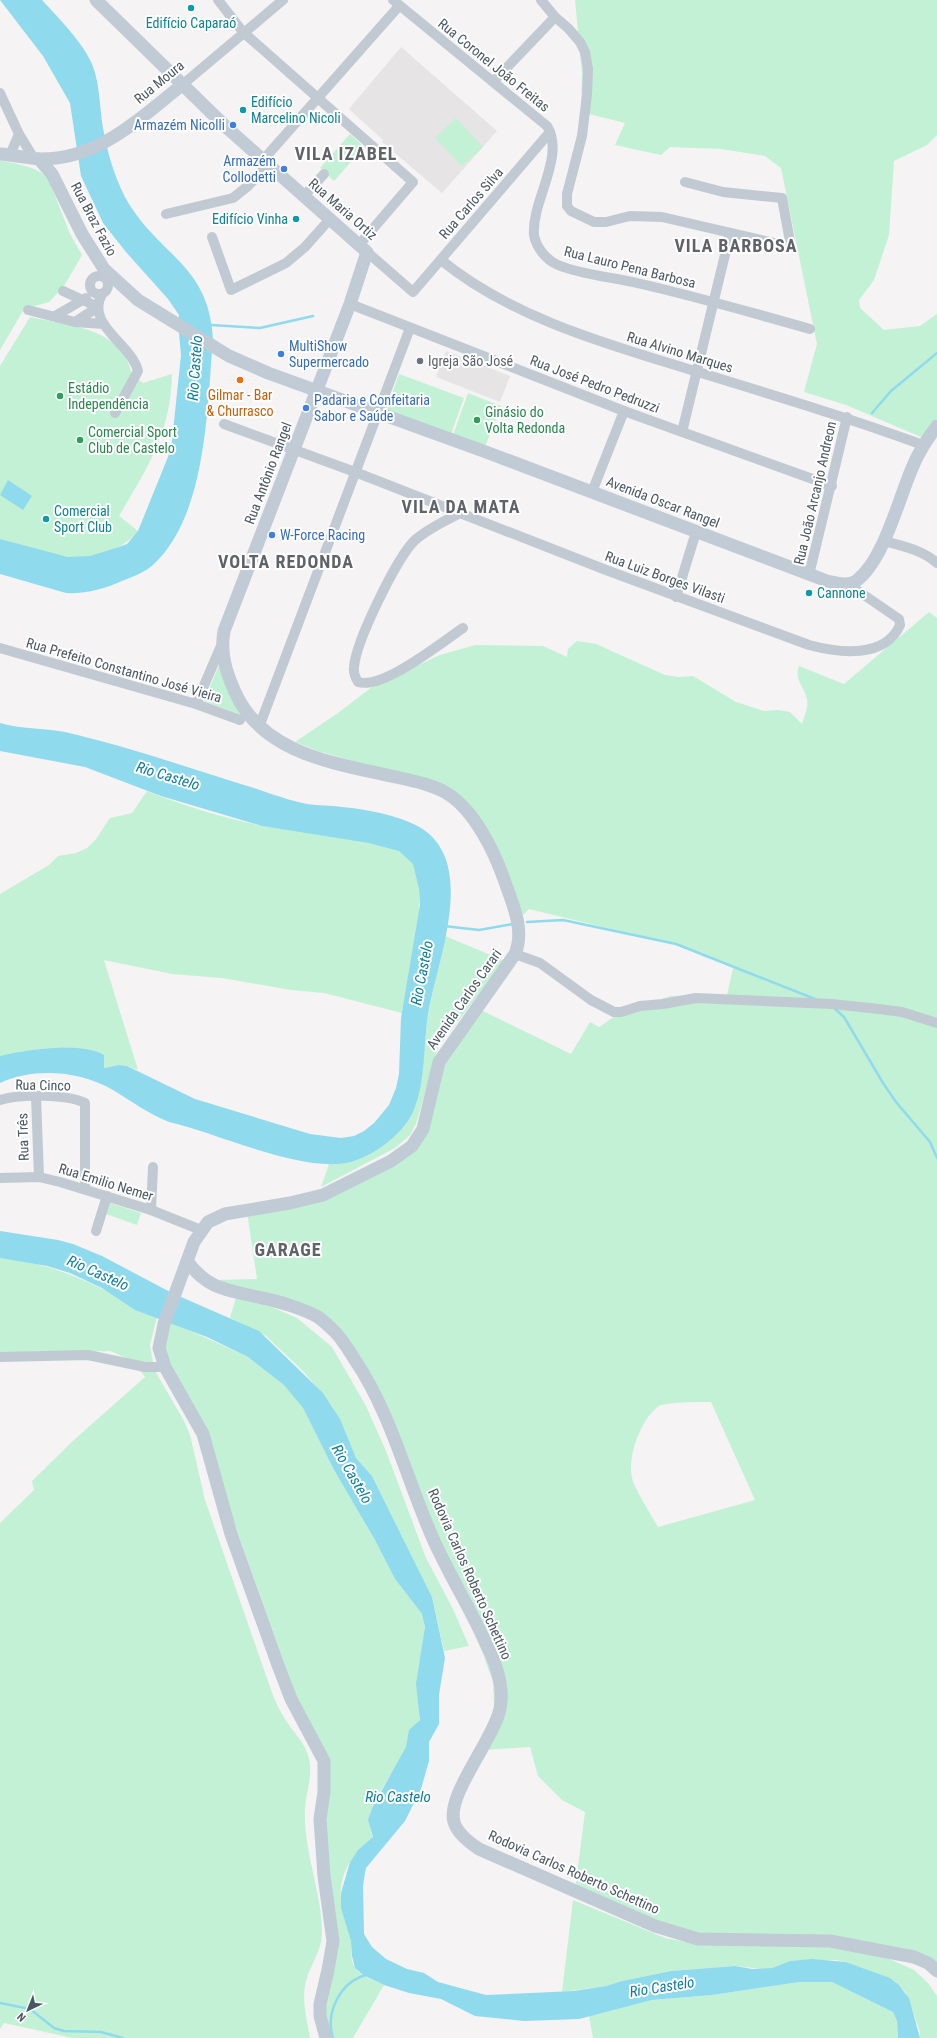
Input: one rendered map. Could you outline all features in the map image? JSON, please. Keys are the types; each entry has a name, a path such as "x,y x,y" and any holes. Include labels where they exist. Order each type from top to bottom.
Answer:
{"main road":[{"name":"Rua Maria Ortiz","path":"96,0 182,85 266,163 363,248"},
{"name":"Rua Moura","path":"5,154 36,158 70,155 90,150 111,140 182,85"},
{"name":"Rua Braz Fazio","path":"36,158 52,174 99,270 112,282 170,321 213,347 244,363 316,390"},
{"name":"Rua Antônio Rangel","path":"221,646 228,620 350,304 363,248"},
{"name":"Avenida Oscar Rangel","path":"316,390 592,492 810,575 838,584 848,584"},
{"path":"848,584 856,581 865,572 884,540 913,466 923,445 937,426"},
{"name":"Avenida Carlos Carari","path":"221,646 226,670 238,699 259,727 284,744 327,762 428,785 448,794 458,802 482,831 504,879 518,917 519,938 515,954 438,1062 423,1129 417,1140 405,1152 323,1195 290,1203 225,1214 208,1222 201,1230 188,1261 164,1324 158,1348 165,1367 203,1434 231,1534 278,1665 291,1700 324,1762 324,1792 320,1819 324,1876 332,1941 328,1970 320,2004 320,2016 326,2038"},
{"name":"Rodovia Carlos Roberto Schettino","path":"188,1261 194,1270 221,1289 276,1301 317,1317 337,1334 370,1385 388,1423 434,1540 483,1637 495,1665 502,1690 500,1709 494,1727 462,1785 455,1804 454,1821 464,1837 479,1849 602,1903 655,1926 698,1939 830,1941 914,1957 928,1963 937,1971"}],"street":[{"path":"218,0 243,32 413,182 363,248"},
{"name":"Rua Moura","path":"182,85 243,32 283,0"},
{"path":"541,0 555,17 568,28 580,42 585,52 588,69 587,95 582,136 567,194 567,206 571,211 594,222 606,222 630,216 651,215 791,247 782,198 723,192 685,182"},
{"path":"166,214 233,198 248,186 317,97 396,3"},
{"name":"Rua Coronel João Freitas","path":"396,3 547,126 550,132"},
{"path":"493,82 555,17"},
{"path":"0,93 19,134 36,158"},
{"name":"Rua Carlos Silva","path":"413,292 550,132"},
{"name":"Rua Lauro Pena Barbosa","path":"550,132 551,159 535,221 534,235 541,252 556,264 638,283 810,329"},
{"path":"5,154 19,134"},
{"path":"304,196 324,174"},
{"path":"212,237 231,290 286,264 305,247 330,218"},
{"path":"682,432 698,372 730,234"},
{"name":"Rua Maria Ortiz","path":"363,248 413,292"},
{"name":"Rua Alvino Marques","path":"441,260 482,288 529,313 616,347 847,417 923,445"},
{"path":"55,316 82,301 91,289 92,280 99,270"},
{"path":"112,282 98,301 98,307 103,324 135,360 138,371 115,413"},
{"path":"91,289 95,293 102,294"},
{"path":"63,291 98,307"},
{"name":"Rua José Pedro Pedruzzi","path":"350,304 624,411 832,486"},
{"path":"75,322 98,307"},
{"path":"28,310 75,322 103,324"},
{"path":"259,727 376,413 410,328"},
{"path":"592,492 624,411"},
{"name":"Rua João Arcanjo Andreon","path":"810,575 847,417"},
{"name":"Rua Luiz Borges Vilasti","path":"224,424 355,472 458,514 809,646 841,652 868,650 891,639 900,625 899,619 848,584"},
{"path":"458,514 426,531 416,540 403,556 359,642 354,676 358,682 364,684 386,678 464,628"},
{"path":"676,597 696,532"},
{"path":"884,540 914,549 930,557 937,563"},
{"name":"Rua Antônio Rangel","path":"196,704 221,646"},
{"name":"Rua Prefeito Constantino José Vieira","path":"0,648 196,704 240,720"},
{"path":"515,954 540,963 591,1000 614,1012 621,1012 640,1006 696,998 832,1004 902,1012 937,1023"},
{"name":"Rua Cinco","path":"0,1100 61,1096 76,1098 85,1103 85,1189"},
{"name":"Rua Três","path":"36,1097 39,1177"},
{"path":"151,1210 153,1168"},
{"name":"Rua Emilio Nemer","path":"0,1178 39,1177 85,1189 151,1210 201,1230"},
{"path":"96,1231 107,1196"},
{"path":"0,1357 88,1355 145,1367 165,1367"}],"shaded area":[{"path":"401,47 497,131 442,193 382,142 383,140 349,109"},
{"path":"446,351 510,376 500,402 436,377"}],"green space":[{"path":"575,0 937,0 937,135 927,145 894,161 889,235 874,280 859,300 860,308 884,330 920,326 937,314 937,418 921,437 846,405 804,392 817,344 781,168 765,156 721,149 670,147 661,155 615,145 625,123 581,112 582,74"},
{"path":"456,118 483,147 462,166 435,138"},
{"path":"350,134 364,147 334,181 320,168"},
{"path":"0,160 32,168 48,178 70,234 82,255 64,286 49,302 24,309 0,350"},
{"name":"Comercial Sport Club de Castelo","path":"30,317 92,331 106,338 118,347 127,359 132,375 143,383 172,374 171,395 167,414 156,449 148,466 119,516 138,531 132,538 116,549 97,556 78,558 60,556 0,539 0,366"},
{"path":"399,374 464,398 451,434 386,410"},
{"name":"Ginásio do Volta Redonda","path":"468,393 501,406 485,447 453,435"},
{"path":"929,612 937,618 937,1978 919,1961 888,1948 692,1934 575,1890 585,1812 562,1800 538,1776 530,1747 482,1750 494,1707 493,1682 483,1654 350,1346 307,1308 275,1294 251,1292 226,1285 218,1280 257,1279 247,1212 278,1209 412,1151 445,1063 481,1010 571,1054 590,1022 599,1027 623,1011 671,996 727,995 733,968 686,947 529,909 522,916 471,807 396,773 318,751 295,742 338,713 372,687 440,655 475,645 543,646 567,657 568,649 577,641 596,644 665,675 679,677 693,676 736,702 764,711 778,710 790,712 802,724 807,709 807,702 806,694 798,675 799,666 844,684","holes":["684,1402 711,1402 755,1500 658,1527 633,1483 632,1478 631,1469 634,1449 646,1419 659,1406"]},
{"path":"219,665 243,716 204,701"},
{"path":"147,791 234,820 263,826 366,841 397,850 406,856 413,864 418,879 419,917 413,958 402,1013 324,993 291,990 222,978 172,974 104,960 138,1070 119,1065 104,1068 104,1055 82,1048 38,1049 0,1056 0,894 49,865 58,856 76,853 87,848 96,839 110,818 132,813"},
{"path":"445,936 505,961 438,1047 416,1124 410,1135 395,1148 321,1187 329,1164 341,1164 353,1161 375,1151 392,1138 405,1124 413,1108 422,1074 428,1016"},
{"path":"110,1203 141,1213 137,1225 106,1214"},
{"path":"0,1258 43,1266 82,1279 157,1317 150,1345 154,1369 184,1421 190,1435 205,1500 273,1694 282,1714 304,1746 310,1762 310,1776 305,1809 305,1824 309,1854 319,1900 322,1937 321,1944 308,1974 304,1995 310,2038 73,2038 4,2023 0,2029 0,1523 34,1490 32,1481 75,1439 145,1377 133,1361 110,1351 37,1353 0,1358"},
{"path":"236,1298 272,1307 297,1318 332,1347 366,1406 386,1451 426,1558 453,1609 469,1646 444,1651 432,1597 372,1476 356,1458 332,1406 304,1372 266,1336 230,1318"},
{"path":"171,1322 248,1357 285,1385 303,1408 334,1470 375,1540 395,1579 422,1614 425,1631 417,1682 420,1707 419,1722 412,1729 404,1752 372,1807 370,1822 373,1837 355,1855 349,1864 346,1869 341,1889 342,1905 351,1941 353,1965 361,1974 384,1985 353,2038 323,2038 317,2006 317,1990 319,1982 329,1960 323,1776 308,1729 204,1439 163,1352"},
{"path":"573,1900 665,1938 691,1943 736,1946 821,1946 885,1957 914,1970 928,1983 937,1996 937,2038 920,2038 920,2032 906,1993 895,1981 846,1962 836,1960 790,1961 772,1968 762,1969 735,1966 671,1971 622,1981 606,1986 562,1992"},
{"path":"800,1982 832,1982 893,2012 897,2021 898,2038 593,2038 589,2016 652,2000 712,1995"}],"water":[{"name":"Rio Castelo","path":"0,0 42,0 70,30 83,48 95,72 106,142 121,188 129,204 142,222 182,264 193,278 203,295 210,314 213,339 206,427 194,489 185,517 172,543 151,567 139,574 115,584 88,592 66,593 0,574 0,539 68,557 90,556 127,544 138,531 168,457 172,441 181,355 178,322 179,315 168,299 126,252 103,223 81,176 70,103 43,56"},
{"path":"8,480 32,496 23,510 0,495"},
{"name":"Rio Castelo","path":"0,723 65,732 85,737 150,755 283,798 311,805 352,808 399,818 420,827 428,833 442,850 449,871 451,895 449,920 428,1015 422,1078 417,1103 407,1122 395,1136 371,1154 354,1161 335,1164 312,1163 262,1151 169,1122 147,1111 113,1090 72,1075 42,1073 14,1078 0,1083 0,1056 38,1049 82,1048 104,1055 104,1068 119,1065 127,1066 195,1099 310,1134 341,1138 354,1136 364,1131 374,1123 389,1105 396,1088 399,1074 401,1018 420,905 419,889 413,864 399,851 369,843 262,826 161,796 85,767 0,751"},
{"name":"Rio Castelo","path":"0,1231 58,1240 73,1244 102,1256 172,1293 259,1331 323,1393 340,1419 356,1458 372,1476 432,1597 445,1658 439,1695 439,1724 429,1742 429,1761 421,1789 405,1821 366,1868 363,1886 364,1934 372,1947 386,1959 407,1969 424,1973 438,1982 486,1995 574,1991 606,1986 622,1981 671,1971 735,1966 752,1969 772,1968 790,1961 812,1959 846,1962 890,1978 898,1984 909,1998 920,2038 898,2038 897,2021 893,2012 832,1982 800,1982 712,1995 652,2000 579,2019 524,2021 475,2016 441,1999 409,1993 384,1985 363,1975 355,1968 352,1956 351,1941 341,1908 341,1893 350,1862 358,1850 373,1837 368,1820 372,1808 406,1747 409,1730 420,1720 416,1684 425,1627 422,1614 395,1579 375,1540 334,1470 303,1408 284,1385 248,1357 207,1337 135,1310 102,1288 70,1273 47,1266 0,1258"}],"waterway":[{"path":"211,325 260,328 313,316"},
{"path":"872,413 891,391 937,353"},
{"path":"527,922 563,920 676,944 815,999"},
{"path":"444,926 479,930 513,924"},
{"path":"834,1008 844,1017 896,1102 930,1142 937,1158"},
{"path":"333,2038 331,2019 337,2000 342,1991 349,1984 366,1975"},
{"path":"0,2003 30,2009 54,2028 64,2031 101,2032 123,2038"}],"place":[{"name":"Edifício Caparaó","path":"191,8"},
{"name":"Edifício Marcelino Nicoli","path":"243,110"},
{"name":"Armazém Nicolli","path":"233,125"},
{"name":"Armazém Collodetti","path":"284,169"},
{"name":"Edifício Vinha","path":"296,219"},
{"name":"MultiShow Supermercado","path":"281,354"},
{"name":"Igreja São José","path":"420,361"},
{"name":"Gilmar - Bar & Churrasco","path":"240,380"},
{"name":"Estádio Independência","path":"60,396"},
{"name":"Padaria e Confeitaria Sabor e Saúde","path":"306,408"},
{"name":"Ginásio do Volta Redonda","path":"477,420"},
{"name":"Comercial Sport Club de Castelo","path":"80,440"},
{"name":"Comercial Sport Club","path":"46,519"},
{"name":"W-Force Racing","path":"272,535"},
{"name":"Cannone","path":"809,593"}],"district":[{"name":"VILA IZABEL","path":"346,153"},
{"name":"VILA BARBOSA","path":"736,245"},
{"name":"VILA DA MATA","path":"461,506"},
{"name":"VOLTA REDONDA","path":"286,561"},
{"name":"GARAGE","path":"288,1249"}]}
